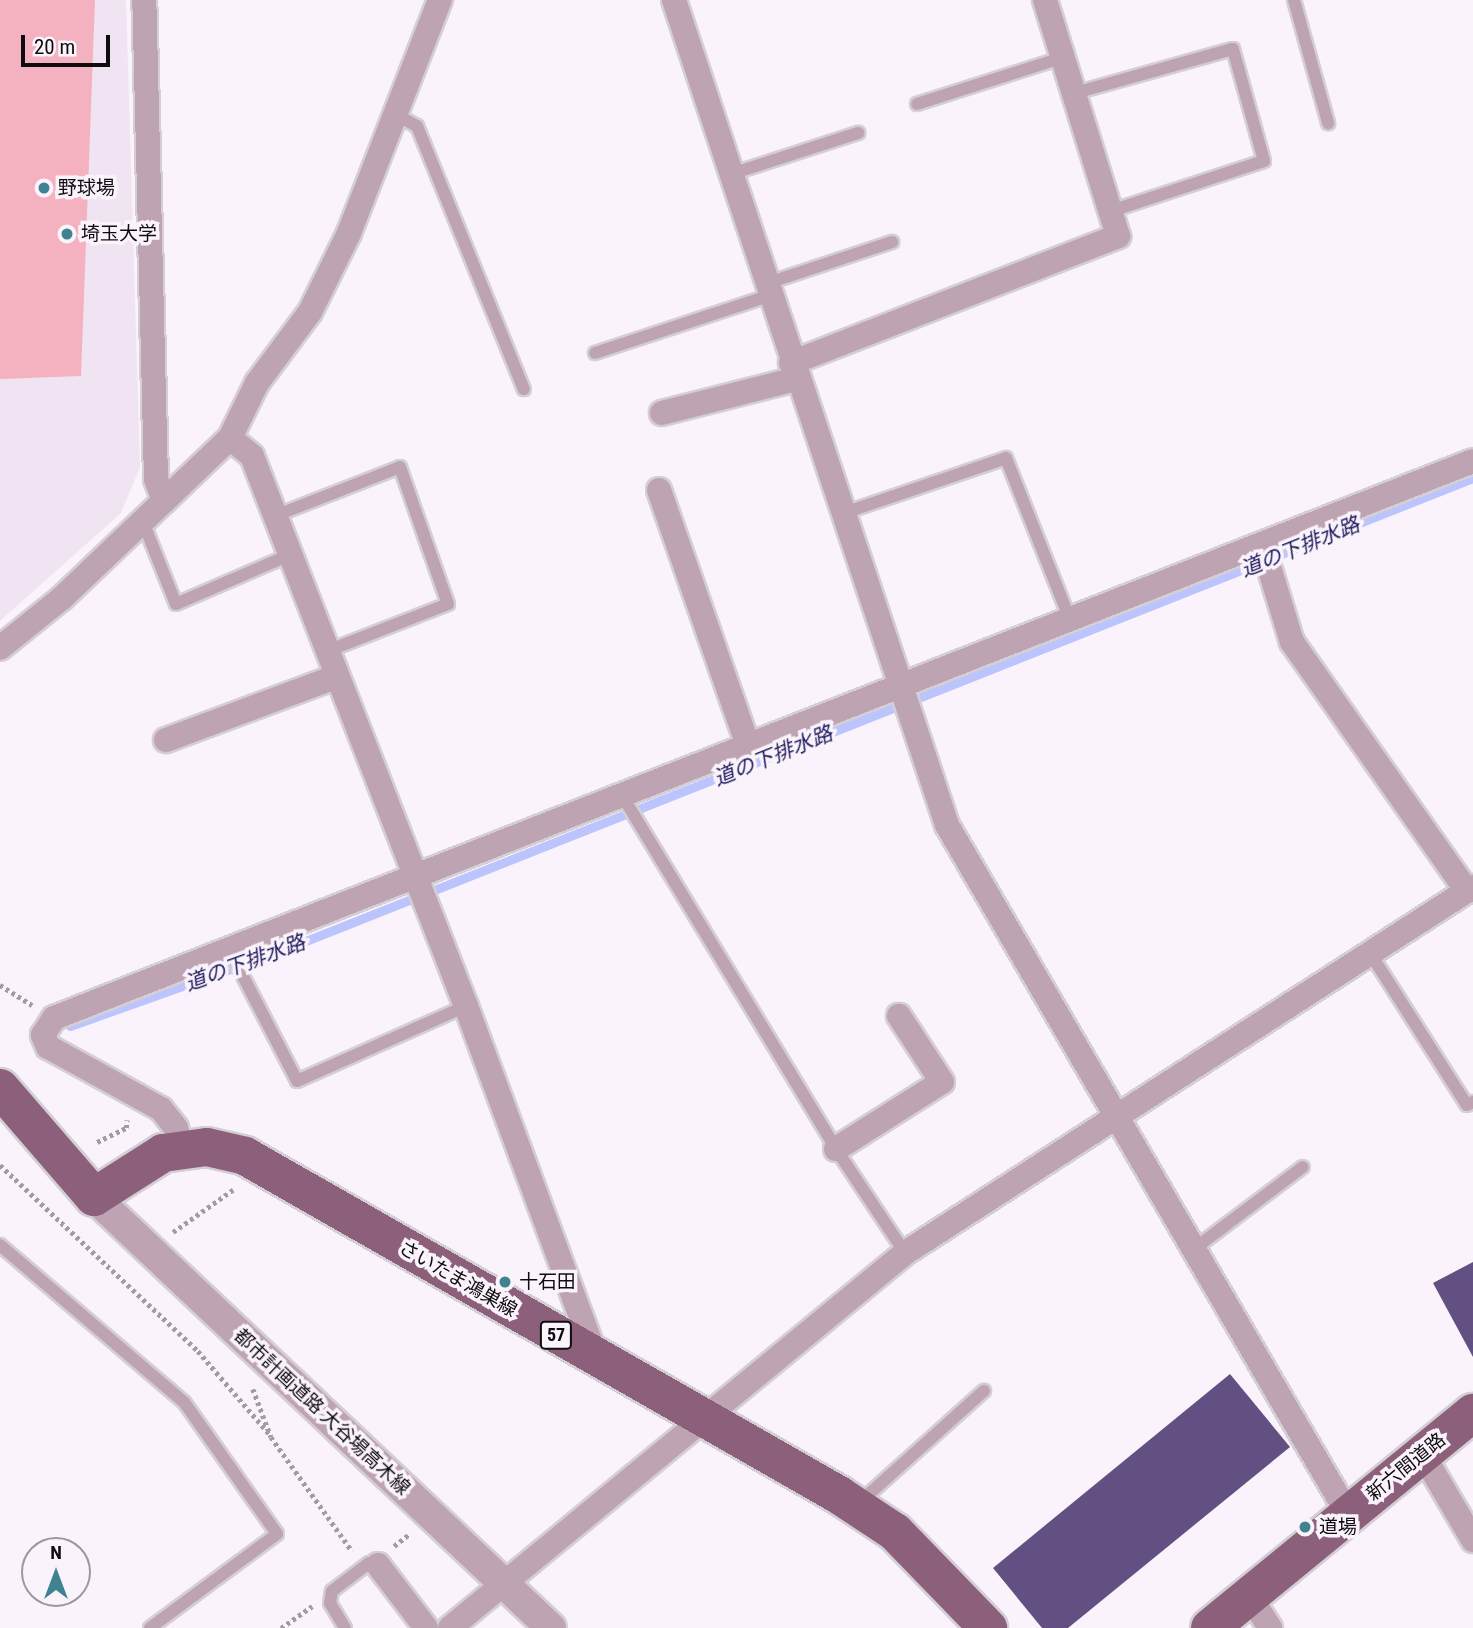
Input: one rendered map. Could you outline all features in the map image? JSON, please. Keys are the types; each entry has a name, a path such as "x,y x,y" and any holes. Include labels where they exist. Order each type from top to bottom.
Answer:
{"main road":[{"path":"0,1088 94,1197"},
{"name":"さいたま鴻巣線","path":"94,1197 136,1167 163,1153 226,1148 702,1416 855,1506 925,1559 988,1628"},
{"name":"新六間道路","path":"1210,1628 1260,1612 1348,1514 1473,1413"}],"street":[{"path":"144,0 156,479 164,500"},
{"path":"0,648 62,598 230,438 257,383 310,312 349,233 397,115 439,0"},
{"path":"674,0 766,290 898,688 947,825 1348,1514"},
{"path":"662,413 793,371 1118,236 1045,0"},
{"path":"230,438 251,456 287,556 466,1006 597,1359"},
{"path":"183,1150 176,1128 162,1109 48,1047 43,1035 54,1018 749,748 1473,461"},
{"path":"659,490 749,748"},
{"path":"450,1628 505,1585 702,1416 905,1253 1470,889 1292,642 1262,544"},
{"path":"166,740 335,677"},
{"path":"836,1149 942,1082 899,1016"},
{"name":"都市計画道路 大谷場高木線","path":"94,1197 551,1628"},
{"path":"1422,1453 1473,1540"},
{"path":"371,1566 426,1628"}],"lane":[{"path":"1294,0 1328,123"},
{"path":"1075,93 1233,49 1264,161 1111,211"},
{"path":"917,104 1064,57"},
{"path":"397,115 417,126 524,389"},
{"path":"728,175 858,133"},
{"path":"595,353 892,242"},
{"path":"841,513 1006,458 1070,620"},
{"path":"272,517 400,467 448,604 325,652"},
{"path":"143,522 176,604 287,556"},
{"path":"623,796 836,1149 905,1253"},
{"path":"230,951 297,1081 466,1006"},
{"path":"1370,953 1467,1105 1473,1102"},
{"path":"1194,1249 1303,1167"},
{"path":"0,1245 184,1402 278,1534 150,1628"},
{"path":"855,1506 984,1391"},
{"path":"345,1628 330,1603 332,1591 371,1566"}],"path":[{"path":"0,985 54,1018"},
{"path":"0,1165 198,1351 271,1436 371,1566"},
{"path":"172,1233 263,1168"},
{"path":"114,1272 122,1264"},
{"path":"252,1387 271,1436"},
{"path":"281,1628 332,1591"}],"shaded area":[{"name":"埼玉大学","path":"0,0 126,0 140,467 121,513 0,621"},
{"name":"野球場","path":"0,0 95,0 81,376 0,379"}],"building":[{"path":"1473,1262 1473,1357 1433,1283"},
{"path":"1230,1374 1290,1447 1068,1628 1042,1628 993,1568"}],"waterway":[{"name":"道の下排水路","path":"70,1026 278,952 1473,478"}],"place":[{"name":"野球場","path":"44,188"},
{"name":"埼玉大学","path":"67,234"},
{"name":"十石田","path":"505,1282"},
{"name":"道場","path":"1305,1527"}]}
